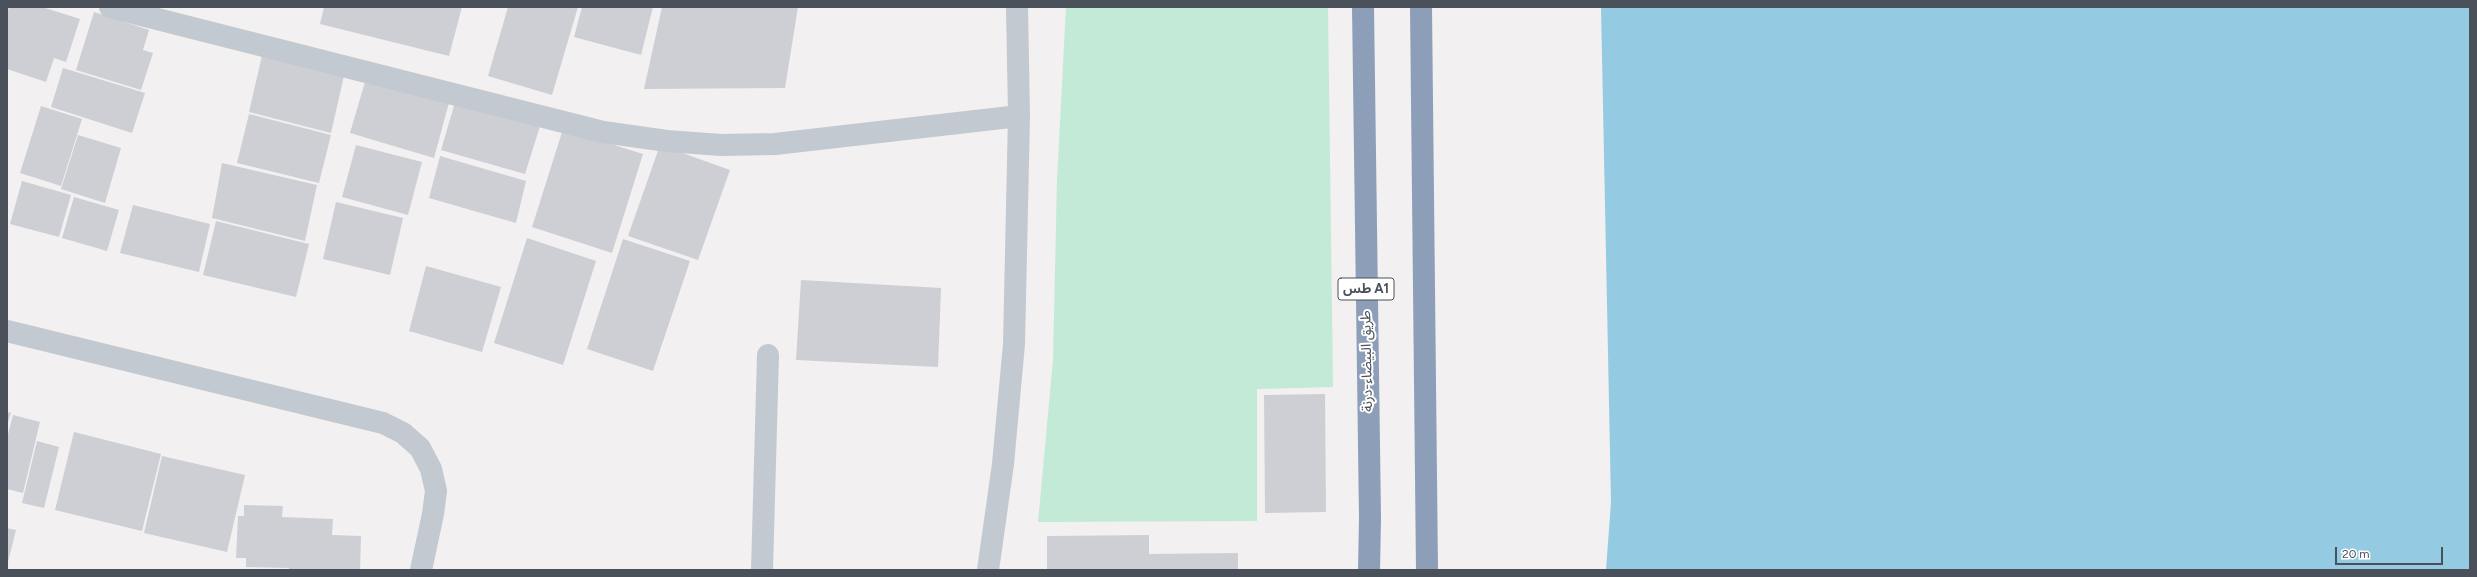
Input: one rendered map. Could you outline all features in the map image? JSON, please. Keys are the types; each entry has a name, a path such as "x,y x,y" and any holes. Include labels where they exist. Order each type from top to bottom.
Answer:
{"highway":[{"name":"طريق البيضاء-درنة","path":"1363,7 1370,518 1369,570"},
{"path":"1421,7 1427,570"}],"street":[{"path":"110,7 603,132 668,141 721,145 776,144 1019,116"},
{"path":"988,570 1010,404 1014,344 1019,116 1017,7"},
{"path":"7,331 383,423 403,433 420,448 431,469 436,491 434,514 421,570"},
{"path":"762,570 768,355"}],"green space":[{"path":"1066,7 1328,7 1333,387 1257,389 1257,521 1038,522 1053,360 1057,180"}],"water":[{"path":"1601,7 2470,7 2470,570 1606,570 1611,502"}],"building":[{"path":"9,7 42,7 80,19 66,62 54,58 46,82 7,69 7,13"},
{"path":"324,7 462,7 449,56 320,24"},
{"path":"508,7 578,7 552,95 488,76"},
{"path":"582,7 653,7 641,55 574,37"},
{"path":"662,7 798,7 785,88 644,89"},
{"path":"94,12 149,30 143,50 153,53 141,90 76,70"},
{"path":"264,47 346,67 331,133 249,112"},
{"path":"63,68 145,93 132,133 51,107"},
{"path":"367,75 450,99 434,158 350,133"},
{"path":"456,99 541,123 525,174 441,150"},
{"path":"41,106 82,119 61,186 20,173"},
{"path":"249,114 331,135 319,183 237,163"},
{"path":"563,129 643,154 612,253 532,227"},
{"path":"78,135 121,148 105,203 61,189"},
{"path":"356,145 422,162 408,215 342,197"},
{"path":"660,145 730,170 698,260 628,236"},
{"path":"440,156 526,181 516,223 429,198"},
{"path":"222,163 317,185 305,241 212,218"},
{"path":"22,181 71,195 59,237 10,224"},
{"path":"74,197 119,210 107,251 62,238"},
{"path":"336,202 403,218 390,275 323,259"},
{"path":"133,205 210,224 199,272 120,253"},
{"path":"216,221 309,244 296,297 203,275"},
{"path":"527,238 596,261 563,365 494,343"},
{"path":"623,239 690,261 653,371 587,349"},
{"path":"426,266 501,287 482,352 409,331"},
{"path":"801,280 941,288 938,367 796,360"},
{"path":"1325,394 1326,512 1265,513 1264,395"},
{"path":"7,412 11,413 7,425"},
{"path":"13,415 40,422 23,493 7,489 7,438"},
{"path":"74,432 161,454 142,531 55,510"},
{"path":"37,441 59,447 44,508 22,503"},
{"path":"162,456 245,475 227,552 144,533"},
{"path":"244,505 283,506 282,517 333,519 332,535 361,536 360,570 289,570 289,568 246,567 246,558 236,558 238,516 244,516"},
{"path":"7,528 16,530 8,562 7,562"},
{"path":"1149,535 1149,554 1238,553 1238,570 1047,570 1047,536"}]}
